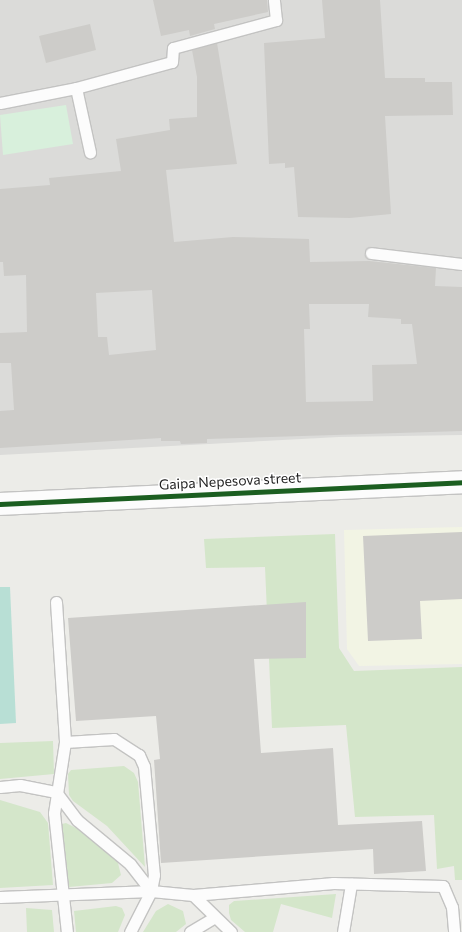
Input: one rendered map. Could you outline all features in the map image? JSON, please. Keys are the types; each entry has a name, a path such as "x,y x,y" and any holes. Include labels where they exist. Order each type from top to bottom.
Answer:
{"street":[{"name":"Gaipa Nepesova street","path":"0,504 462,482"}],"lane":[{"path":"0,103 76,88 172,62 173,48 276,20 274,0"},
{"path":"76,88 90,152"},
{"path":"371,253 462,264"},
{"path":"56,602 65,742 54,812 61,895 67,932"},
{"path":"65,742 114,739 139,755 146,782 154,875 151,891 130,932"},
{"path":"0,787 20,785 56,792 77,820 130,864 151,891"},
{"path":"0,897 151,891 193,895 333,882 351,884 443,886 452,907 454,932"},
{"path":"343,932 351,884"},
{"path":"193,895 213,918 231,932"},
{"path":"190,932 213,918"}],"shaded area":[{"path":"0,0 462,0 462,435 339,437 0,455"},
{"path":"66,105 73,144 3,155 0,115"},
{"path":"462,527 462,664 359,666 347,649 344,530"},
{"path":"0,587 10,587 16,723 0,724"}],"green space":[{"path":"335,534 339,648 354,671 462,667 462,880 455,880 454,866 437,869 434,815 355,817 346,725 272,728 265,567 206,568 204,539"},
{"path":"53,741 54,774 0,779 0,743"},
{"path":"124,766 134,773 138,782 145,867 107,826 73,801 69,795 68,774 71,770"},
{"path":"0,800 40,812 48,823 53,885 0,888"},
{"path":"66,823 80,830 110,855 118,863 121,875 112,883 69,887 62,824"},
{"path":"336,894 332,918 281,904 273,932 245,932 231,920 229,913 229,905 234,901"},
{"path":"168,904 183,911 186,924 176,932 143,932 156,911"},
{"path":"116,906 122,908 125,915 118,932 76,932 74,911"},
{"path":"26,908 52,910 54,932 27,932"}],"building":[{"path":"153,0 267,0 268,12 214,24 215,29 190,36 189,30 161,36"},
{"path":"322,0 380,0 385,78 425,78 425,82 452,82 453,115 385,116 391,214 350,218 298,217 294,167 285,168 285,163 269,164 264,43 325,38"},
{"path":"90,24 96,50 46,63 39,36"},
{"path":"217,43 237,164 166,170 174,242 233,237 309,239 310,262 369,261 436,268 435,286 462,287 462,431 207,439 207,443 181,444 180,441 161,441 161,438 0,448 0,411 14,410 11,363 0,363 0,333 27,332 26,275 4,276 3,262 0,262 0,189 50,185 49,178 121,171 116,139 170,130 169,119 197,117 197,77 192,50","holes":["152,290 156,350 109,355 107,337 98,337 96,293","309,304 369,304 368,317 401,319 401,324 412,324 417,364 372,365 373,401 306,402 304,329 310,329"]},
{"path":"462,532 462,599 420,601 422,639 368,641 363,536"},
{"path":"306,602 306,658 254,659 261,753 333,748 338,825 422,821 426,871 374,874 373,849 161,863 154,760 160,759 156,716 76,721 68,618"}],"cycle path":[{"path":"0,504 462,482"}]}
